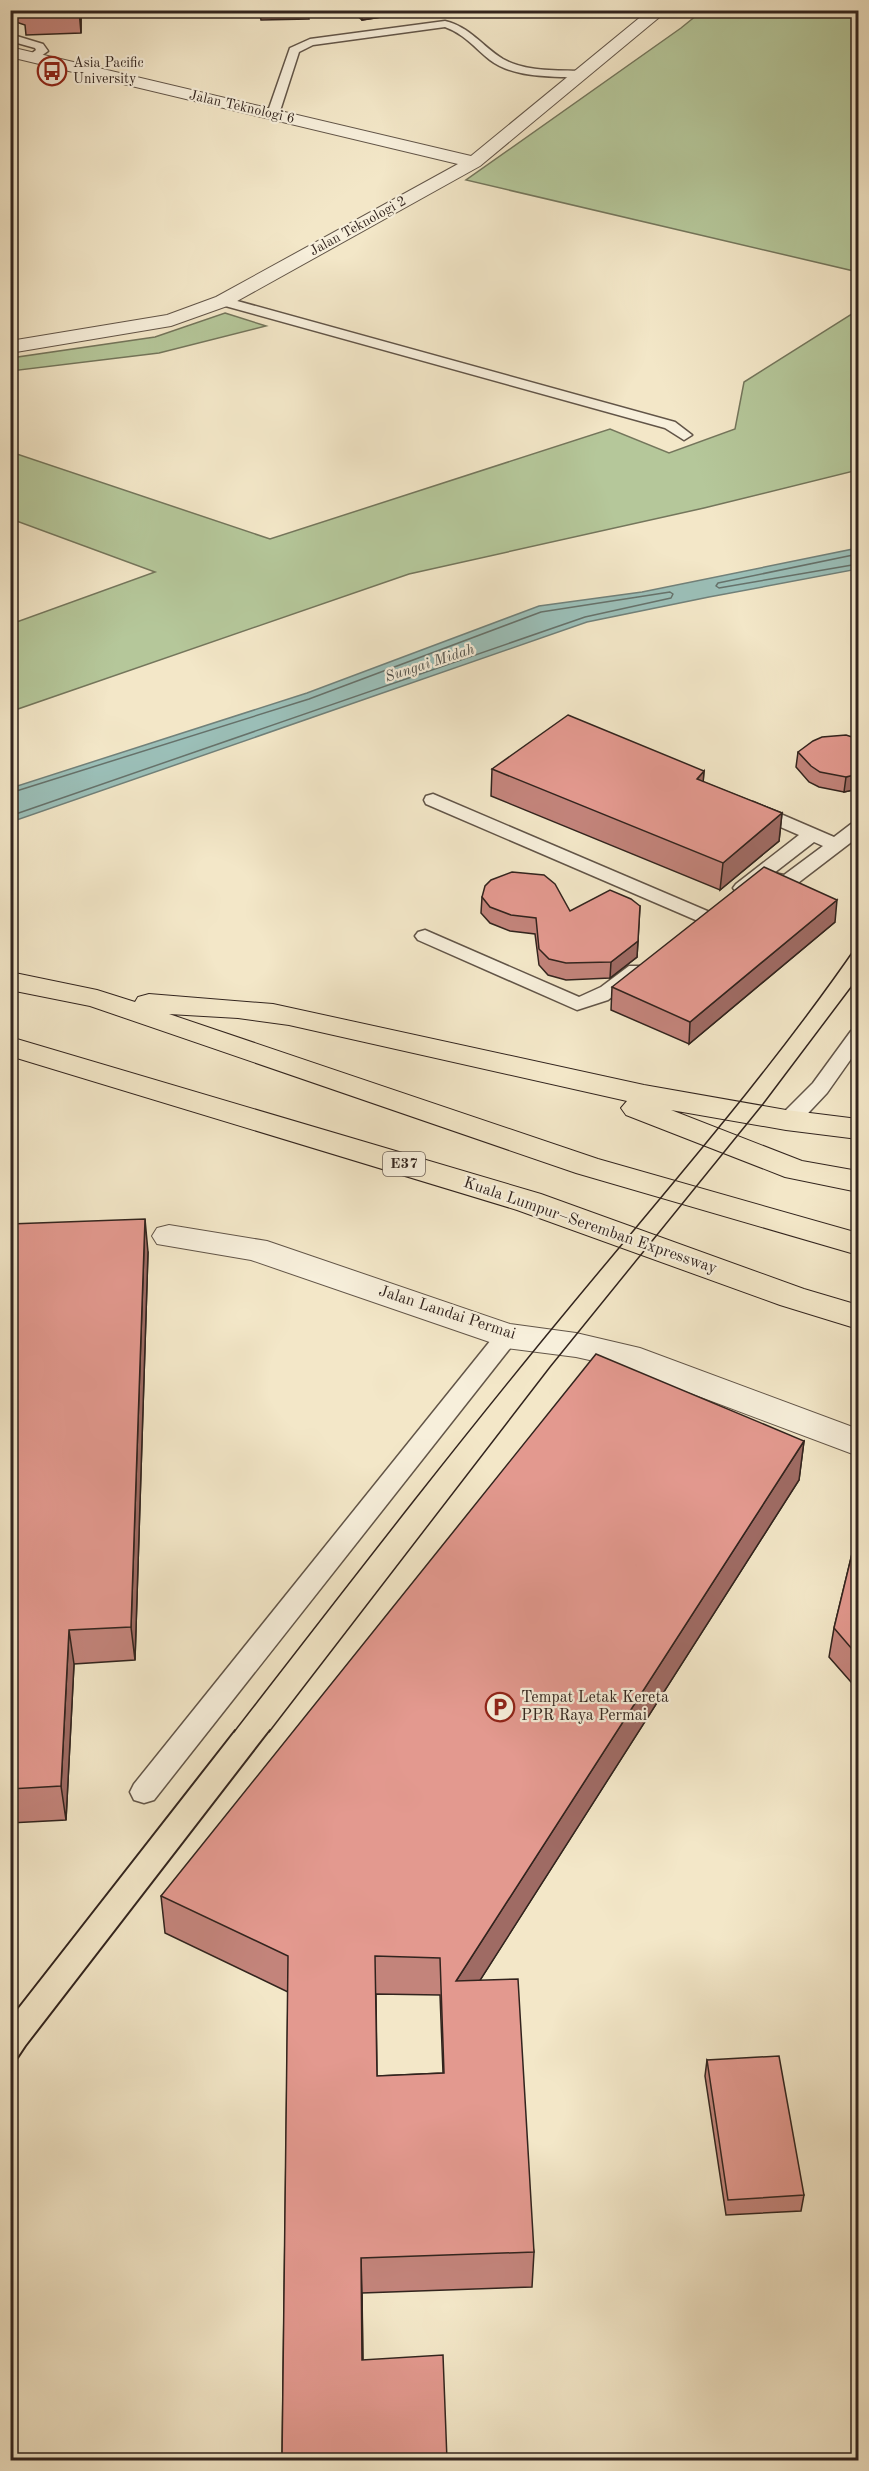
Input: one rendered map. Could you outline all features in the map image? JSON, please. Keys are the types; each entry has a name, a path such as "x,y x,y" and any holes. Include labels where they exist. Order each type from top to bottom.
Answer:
{"highway":[{"path":"10,981 97,999 287,1015 554,1076 787,1122 858,1129"},
{"path":"97,999 588,1166 858,1244"},
{"name":"Kuala Lumpur–Seremban Expressway","path":"10,1046 529,1202 792,1297 858,1317"},
{"path":"554,1076 796,1170 858,1181"}],"street":[{"name":"Jalan Teknologi 2","path":"10,347 171,320 223,302 474,162 660,10"},
{"name":"Jalan Teknologi 6","path":"10,52 474,162"},
{"name":"Jalan Landai Permai","path":"169,1236 255,1249 507,1336 576,1345 628,1357 858,1443"}],"lane":[{"path":"273,114 294,50 310,42 445,24 457,27 495,58 510,65 521,69 582,74"},
{"path":"10,37 39,46 42,51 33,57"},
{"path":"223,302 670,425 684,435"},
{"path":"433,800 705,917"},
{"path":"739,802 837,845"},
{"path":"759,875 774,881 787,882 858,828"},
{"path":"687,931 813,834"},
{"path":"425,936 577,1004 592,1002 603,996 649,960"},
{"path":"787,1122 820,1088 858,1035"},
{"path":"144,1792 507,1336"}],"green space":[{"path":"702,11 858,11 858,272 466,180"},
{"path":"858,310 858,470 704,508 409,574 18,709 11,714 11,624 155,572 11,519 11,452 270,539 610,429 669,453 735,429 744,382"},
{"path":"225,313 266,326 159,353 11,371 11,358 155,337"}],"water":[{"name":"Sungai Midah","path":"858,548 858,569 587,622 11,822 11,788 307,693 539,606 642,592"}],"building":[{"path":"568,715 704,771 697,779 782,813 723,863 492,769"},
{"path":"846,735 858,739 858,774 846,777 820,772 798,752 822,737"},
{"path":"764,867 837,900 690,1022 612,987"},
{"path":"512,872 544,875 555,884 570,911 610,890 631,899 640,906 638,941 611,962 566,963 549,959 539,949 536,918 511,915 490,907 482,897 485,886 491,880"},
{"path":"145,1219 131,1627 69,1630 61,1786 10,1789 10,1224"},
{"path":"596,1354 804,1441 456,1981 518,1979 534,2252 361,2258 362,2360 443,2355 447,2460 282,2460 288,1956 161,1896","holes":["375,1956 440,1958 444,2073 377,2076"]},
{"path":"858,1529 858,1656 834,1628"},
{"path":"779,2056 804,2195 728,2200 707,2060"}],"tram line":[{"path":"234,1732 484,1413 754,1084 858,944"},
{"path":"269,1732 550,1367 763,1104 858,978"},
{"path":"10,2018 235,1730"},
{"path":"10,2070 26,2046 270,1730"}],"place":[{"name":"Asia Pacific University","path":"52,71"},
{"name":"Tempat Letak Kereta PPR Raya Permai","path":"500,1707"}]}
